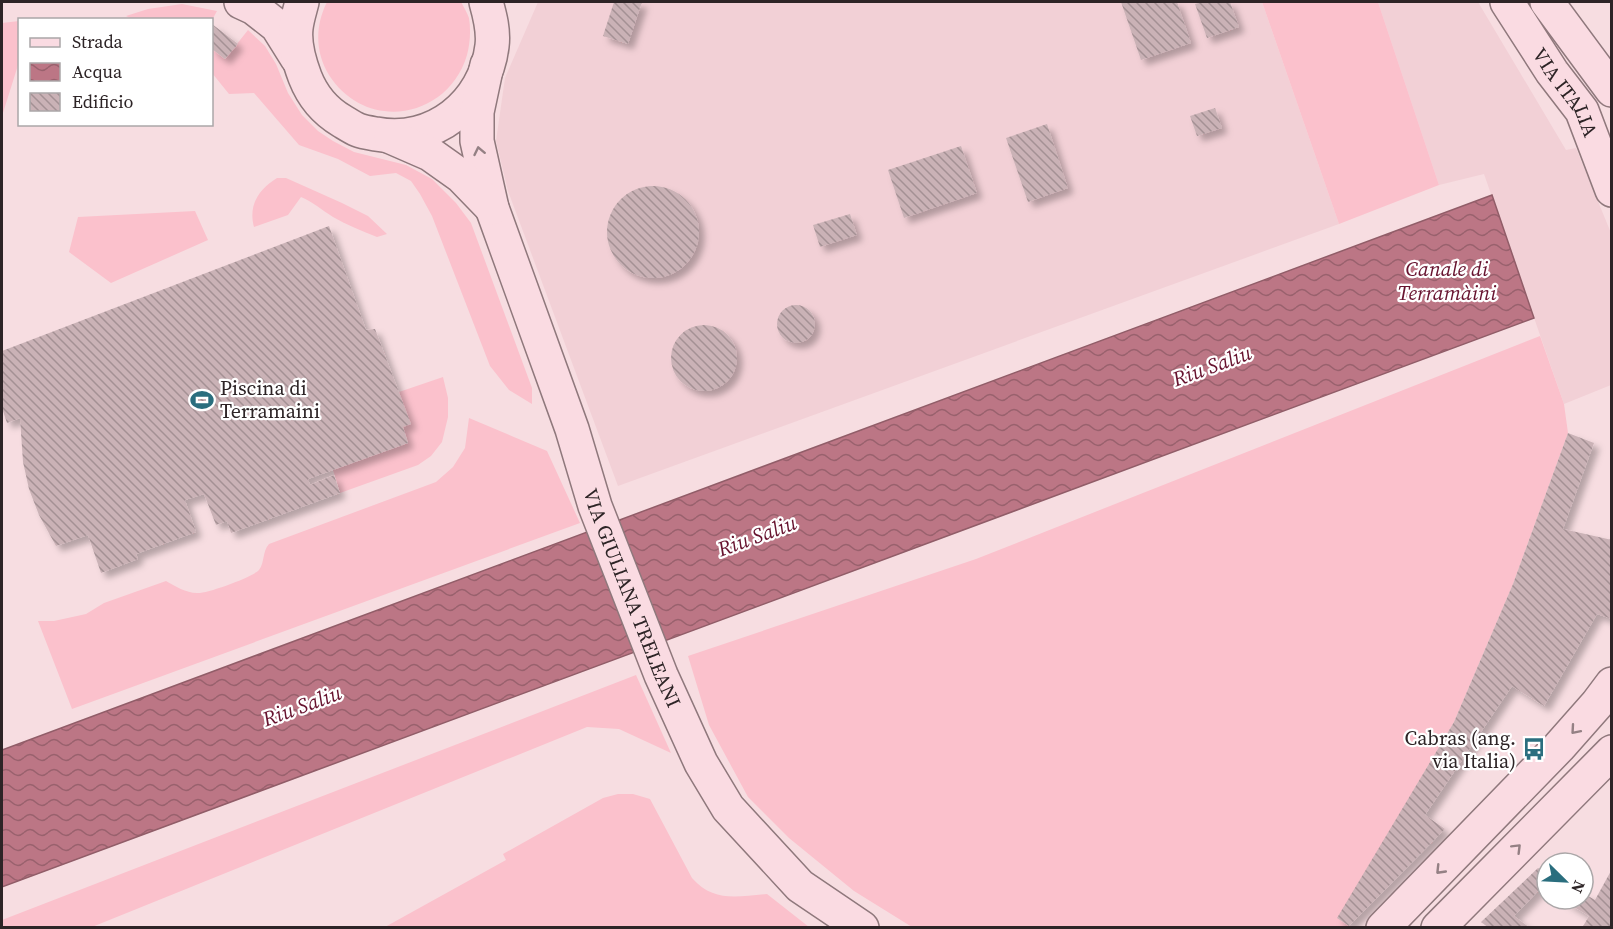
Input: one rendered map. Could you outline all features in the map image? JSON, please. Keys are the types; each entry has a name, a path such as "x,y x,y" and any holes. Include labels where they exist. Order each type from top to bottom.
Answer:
{"main road":[{"path":"241,2 254,8 277,26 297,58 309,88 330,114 359,130 391,137 417,134 442,124 464,108 479,86 508,2"},
{"path":"297,58 296,29 302,2"},
{"path":"486,2 492,31 490,56"},
{"name":"VIA ITALIA","path":"1507,2 1552,72 1582,111 1611,190"},
{"name":"VIA ITALIA","path":"1547,2 1599,51 1611,90"},
{"path":"1552,72 1599,51"},
{"name":"VIA GIULIANA TRELEANI","path":"490,56 477,112 477,141 492,208 572,429 595,506 661,675 701,763 728,808 800,886 862,927"},
{"name":"VIA GIULIANA TRELEANI","path":"391,137 430,154 461,176 492,208"},
{"path":"1383,927 1560,747 1611,684"},
{"path":"1438,927 1611,752"}],"shaded area":[{"path":"327,2 461,2 469,18 470,37 467,55 457,77 443,93 425,105 405,111 384,111 364,105 345,93 324,66 318,39 320,20"},
{"path":"538,2 1262,2 1339,224 618,486 508,191 496,141 505,78"},
{"path":"1262,2 1378,2 1439,185 1339,224"},
{"path":"1378,2 1478,2 1566,150 1576,148 1611,233 1611,385 1564,404 1484,174 1439,185"},
{"path":"182,4 217,11 213,18 130,18 126,16 148,9"},
{"path":"18,21 18,65 2,116 2,23"},
{"path":"248,30 265,46 276,64 288,93 302,115 318,131 354,152 406,165 432,179 456,203 471,223 532,388 532,404 509,390 490,366 432,216 411,181 396,173 370,176 338,159 299,145 254,93 229,94 213,74 213,50 225,59"},
{"path":"277,178 286,178 368,216 387,234 377,237 360,230 333,217 301,197 288,215 254,227 253,212 257,198 265,187"},
{"path":"195,211 208,240 111,283 69,252 78,217"},
{"path":"1540,336 1564,404 1568,433 1513,584 1454,722 1338,918 1349,926 1347,927 912,927 854,891 789,838 748,797 709,725 688,656 976,559"},
{"path":"443,377 448,398 448,417 442,442 431,456 418,465 340,493 333,470 408,443 403,427 399,392"},
{"path":"469,418 547,451 580,523 72,709 38,621 54,621 86,614 104,603 166,581 185,591 202,593 248,577 259,570 269,544 436,482 453,467 465,448"},
{"path":"636,675 671,753 619,729 587,727 92,927 2,927 2,920"},
{"path":"618,794 633,794 650,799 692,878 700,886 718,895 767,894 809,927 385,927 506,860 503,854 603,798"}],"water":[{"name":"Canale di Terramàini","path":"1492,195 1534,318 2,887 2,750"}],"building":[{"path":"614,2 642,2 628,44 603,36"},
{"path":"1121,2 1177,2 1191,43 1141,60"},
{"path":"1230,2 1239,27 1207,38 1195,4"},
{"path":"213,25 238,44 225,59 213,50"},
{"path":"1215,108 1222,128 1197,136 1190,116"},
{"path":"1047,124 1068,188 1028,202 1006,138"},
{"path":"961,146 977,193 904,218 888,170"},
{"path":"653,186 671,189 686,199 696,214 699,232 696,250 686,265 671,275 653,278 635,275 620,265 610,250 607,232 610,214 620,199 635,189"},
{"path":"850,214 857,235 820,247 813,225"},
{"name":"Piscina di Terramaini","path":"329,226 366,330 375,329 411,424 403,427 408,443 308,479 310,485 334,475 340,493 231,533 227,521 216,525 204,494 185,500 196,532 136,554 138,559 101,573 88,535 56,546 39,515 29,489 23,462 20,418 7,423 2,408 2,351"},
{"path":"796,305 809,311 815,324 809,337 796,343 783,337 777,324 783,311"},
{"path":"704,325 717,328 727,335 734,345 737,358 734,371 727,381 717,388 704,391 691,388 681,381 674,371 671,358 674,345 681,335 691,328"},
{"path":"1568,433 1594,443 1563,529 1612,540 1612,619 1597,614 1544,706 1512,686 1425,815 1445,829 1349,926 1337,918 1454,722 1513,584"},
{"path":"1612,869 1612,928 1582,928 1589,916 1581,911 1595,911 1595,900"},
{"path":"1535,871 1535,894 1514,916 1530,928 1489,928 1481,922"}],"place":[{"name":"Piscina di Terramaini","path":"202,400"},
{"name":"Cabras (ang. via Italia)","path":"1534,749"}],"water label":[{"name":"Riu Saliu","path":"1212,366"},
{"name":"Riu Saliu","path":"757,536"},
{"name":"Riu Saliu","path":"302,706"}]}
